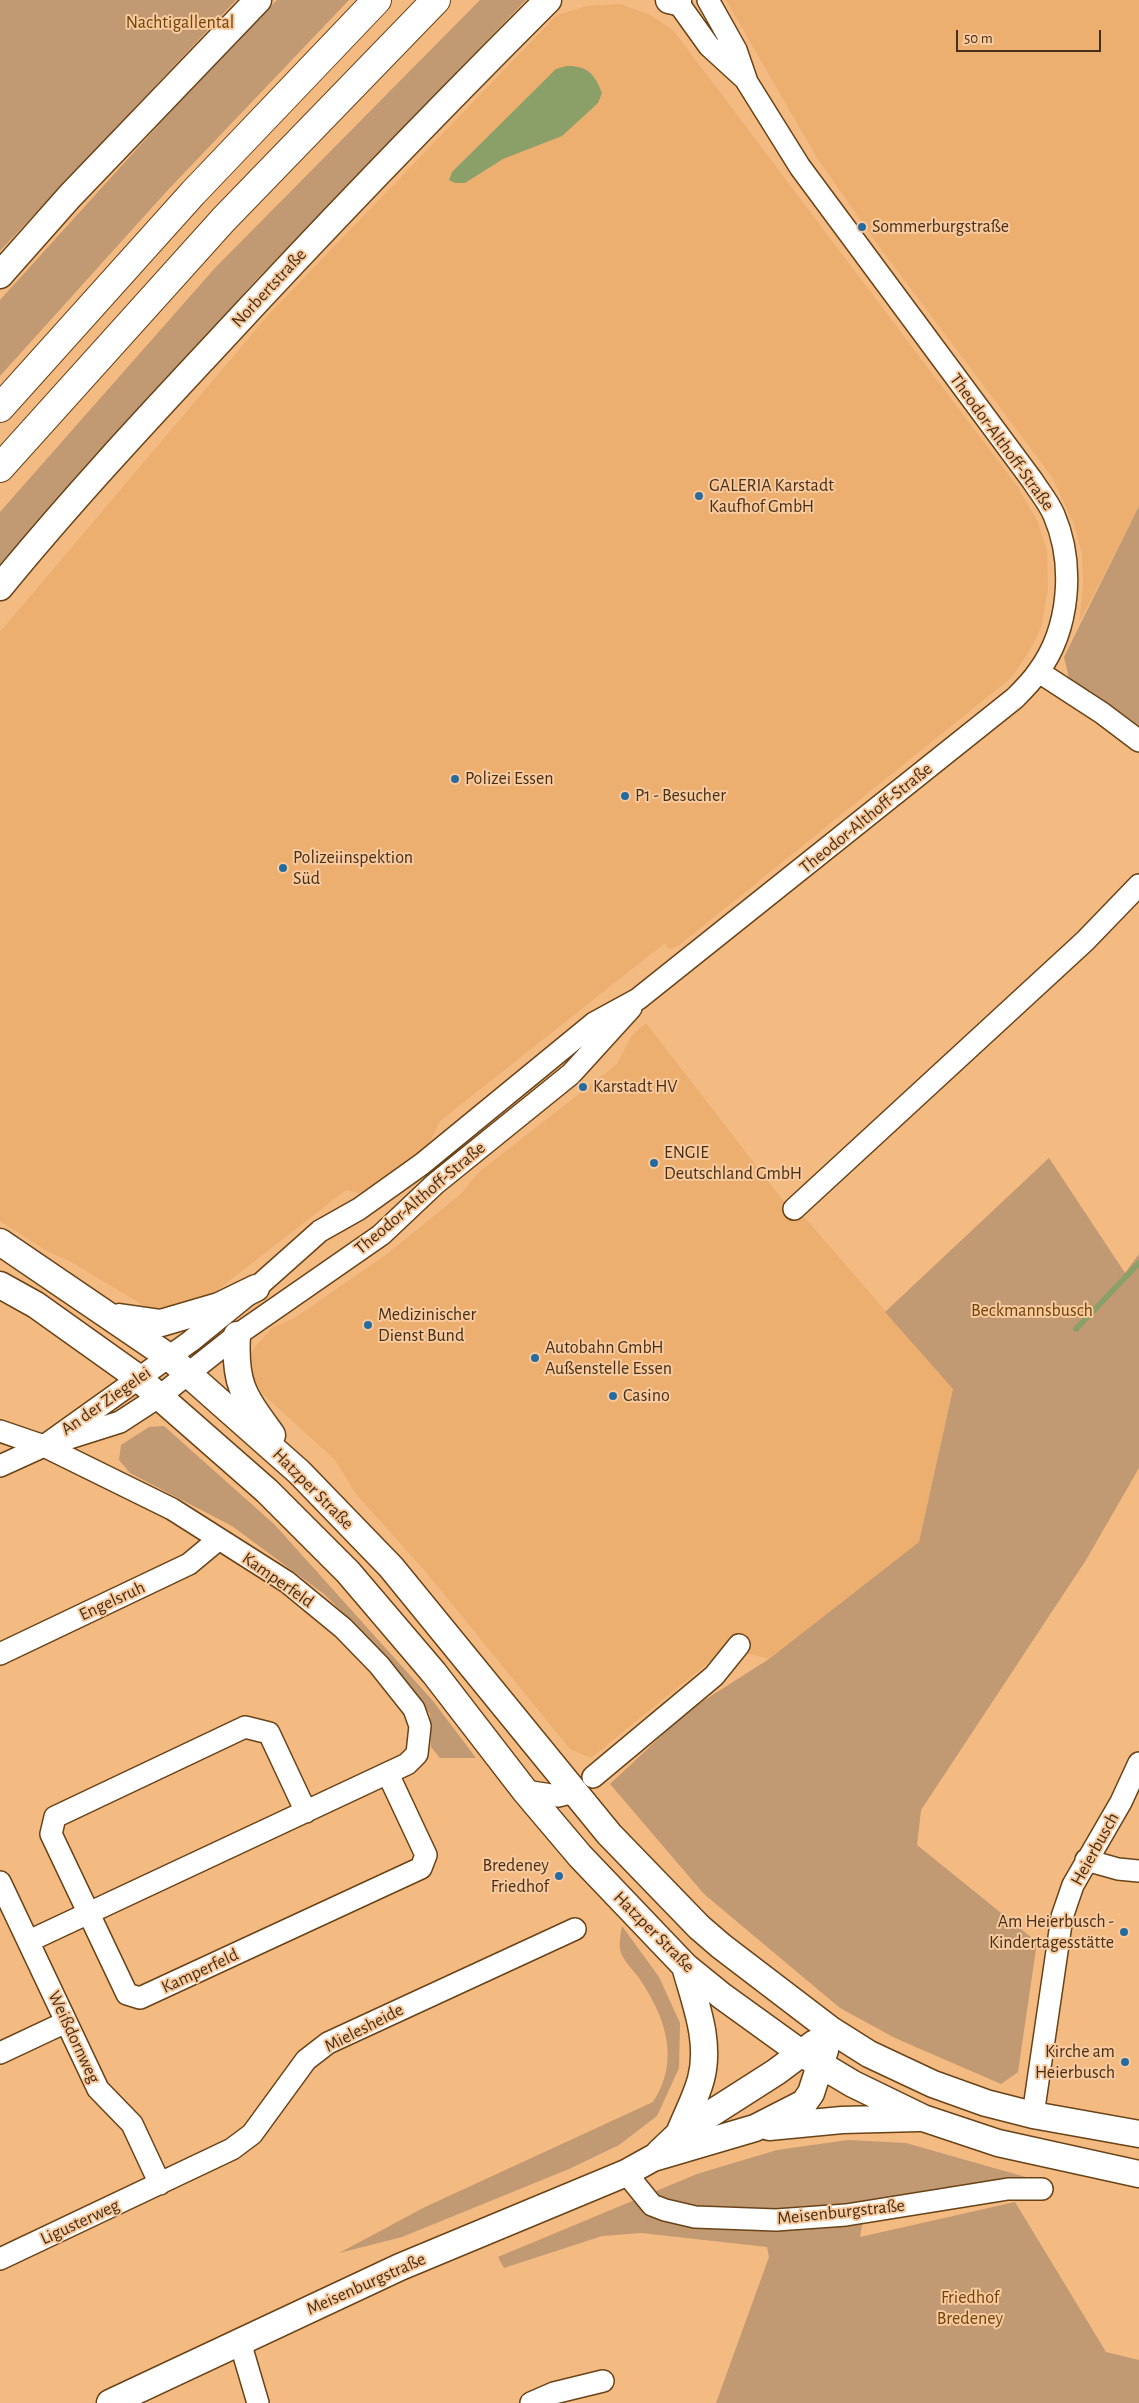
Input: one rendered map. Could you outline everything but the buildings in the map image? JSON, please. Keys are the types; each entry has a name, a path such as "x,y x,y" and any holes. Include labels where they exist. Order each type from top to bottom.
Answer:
{"highway":[{"path":"0,408 193,193 377,0"},
{"path":"0,468 217,226 436,0"}],"main road":[{"path":"0,275 76,189 258,0"},
{"name":"Norbertstraße","path":"0,587 152,413 250,308 448,100 548,0"},
{"name":"Hatzper Straße","path":"0,1242 179,1365 299,1472 391,1567 583,1784 609,1834 699,1927 831,2030"},
{"name":"Hatzper Straße","path":"0,1285 36,1305 138,1377 267,1491 348,1572 434,1673 525,1791 585,1862 685,1966 811,2059"},
{"path":"105,1314 161,1323 219,1306 256,1288"},
{"path":"237,1335 235,1364 239,1384 299,1472"},
{"path":"679,2134 700,2080 704,2058 703,2033 685,1966"},
{"path":"831,2030 869,2054 933,2084 986,2103 1033,2115 1139,2134"},
{"name":"Meisenburgstraße","path":"110,2403 400,2268 626,2173 653,2158 755,2128 804,2103 811,2093 811,2059 831,2030"},
{"path":"811,2059 853,2084 923,2118 998,2143 1139,2174"},
{"name":"Meisenburgstraße","path":"653,2158 679,2134 776,2072 811,2059"},
{"path":"755,2128 842,2120 923,2118"}],"street":[{"name":"Theodor-Althoff-Straße","path":"179,1365 237,1335 381,1235 435,1184 571,1074 638,999 1015,698 1039,672 1055,639 1065,608 1066,562 1064,545 1054,514 1032,480 800,167 747,82 736,50 708,0"},
{"name":"Theodor-Althoff-Straße","path":"674,1 709,46 747,82"},
{"path":"1039,672 1102,713 1139,741"},
{"path":"794,1209 1085,941 1139,885"},
{"name":"Theodor-Althoff-Straße","path":"160,1396 179,1365 256,1288 320,1231 359,1209 422,1164 594,1023 638,999"},
{"name":"An der Ziegelei","path":"44,1446 138,1377 179,1365"},
{"name":"An der Ziegelei","path":"0,1466 44,1446 120,1422 160,1396"},
{"name":"Kamperfeld","path":"0,1432 44,1446 172,1509 287,1582 343,1628 379,1666 414,1709 420,1726 417,1754 407,1764 29,1941"},
{"name":"Engelsruh","path":"0,1654 189,1564 219,1539"},
{"path":"525,1791 558,1796 583,1784 707,1682 739,1645"},
{"name":"Kamperfeld","path":"306,1812 269,1733 245,1727 55,1817 50,1834 127,1994 140,1998 421,1868 426,1856 388,1774"},
{"name":"Heierbusch","path":"1033,2115 1062,1917 1073,1885 1121,1802 1139,1763"},
{"path":"1086,1860 1118,1869 1139,1871"},
{"name":"Weißdornweg","path":"0,1882 98,2089 132,2124 160,2184"},
{"name":"Mielesheide","path":"160,2184 232,2149 252,2134 306,2060 328,2043 575,1929"},
{"path":"0,2052 66,2022"},
{"name":"Meisenburgstraße","path":"626,2173 652,2205 665,2210 695,2216 776,2220 846,2215 1008,2189 1042,2189"},
{"name":"Ligusterweg","path":"0,2260 160,2184"},
{"path":"240,2342 258,2403"},
{"path":"531,2403 554,2393 604,2381"}],"shaded area":[{"path":"726,0 1139,0 1139,506 1079,623 1083,584 1082,554 1074,524 1052,477 878,245 817,158"},
{"path":"620,4 650,15 673,30 1017,486 1038,522 1047,551 1048,590 1041,628 1029,652 1011,678 678,946 669,949 665,943 440,1121 428,1146 371,1189 359,1193 346,1190 215,1292 168,1309 148,1308 73,1263 47,1251 0,1221 0,632 270,313 557,15 587,6"},
{"path":"566,66 580,67 593,76 602,93 598,103 562,136 503,159 465,183 455,183 449,180 452,172 556,69"},
{"path":"646,1023 795,1216 800,1212 953,1389 919,1542 769,1659 726,1648 591,1758 570,1749 425,1571 356,1494 335,1460 263,1394 251,1375 248,1362 254,1348 272,1328 296,1317 387,1254 461,1194 478,1173 617,1064 632,1035"}],"green space":[{"name":"Nachtigallental","path":"0,0 236,0 0,251"},
{"path":"277,0 349,0 166,192 0,376 0,300 202,77"},
{"path":"480,0 526,0 253,283 0,570 0,512 215,268"},
{"path":"1139,506 1139,732 1071,687 1064,657"},
{"name":"Beckmannsbusch","path":"1049,1158 1125,1273 1139,1254 1139,1468 1086,1560 921,1810 917,1845 1037,1942 1018,2072 1001,2084 895,2038 840,2008 704,1894 610,1784 689,1710 769,1659 919,1542 953,1389 885,1312"},
{"path":"164,1426 275,1525 433,1701 476,1758 440,1758 431,1747 430,1714 389,1659 324,1594 232,1526 130,1473 119,1460 121,1445 149,1427"},
{"path":"622,1926 659,1977 680,2023 679,2068 657,2116 619,2145 569,2169 402,2237 339,2253 425,2207 653,2102 662,2086 666,2070 668,2054 666,2038 656,2008 639,1978 621,1953"},
{"name":"Friedhof Bredeney","path":"848,2140 906,2143 1029,2178 1024,2182 865,2208 860,2237 1015,2202 1106,2352 1139,2360 1139,2403 716,2403 769,2257 767,2247 641,2233 602,2236 504,2268 498,2257 697,2174 777,2150"}],"waterway":[{"path":"1076,1329 1139,1263"}],"place":[{"name":"Sommerburgstraße","path":"862,227"},
{"name":"GALERIA Karstadt Kaufhof GmbH","path":"699,496"},
{"name":"Polizei Essen","path":"455,779"},
{"name":"P1 - Besucher","path":"625,796"},
{"name":"Polizeiinspektion Süd","path":"283,868"},
{"name":"Karstadt HV","path":"583,1087"},
{"name":"ENGIE Deutschland GmbH","path":"654,1163"},
{"name":"Medizinischer Dienst Bund","path":"368,1325"},
{"name":"Autobahn GmbH Außenstelle Essen","path":"535,1358"},
{"name":"Casino","path":"613,1396"},
{"name":"Bredeney Friedhof","path":"559,1876"},
{"name":"Am Heierbusch - Kindertagesstätte","path":"1124,1932"},
{"name":"Kirche am Heierbusch","path":"1125,2062"}]}
